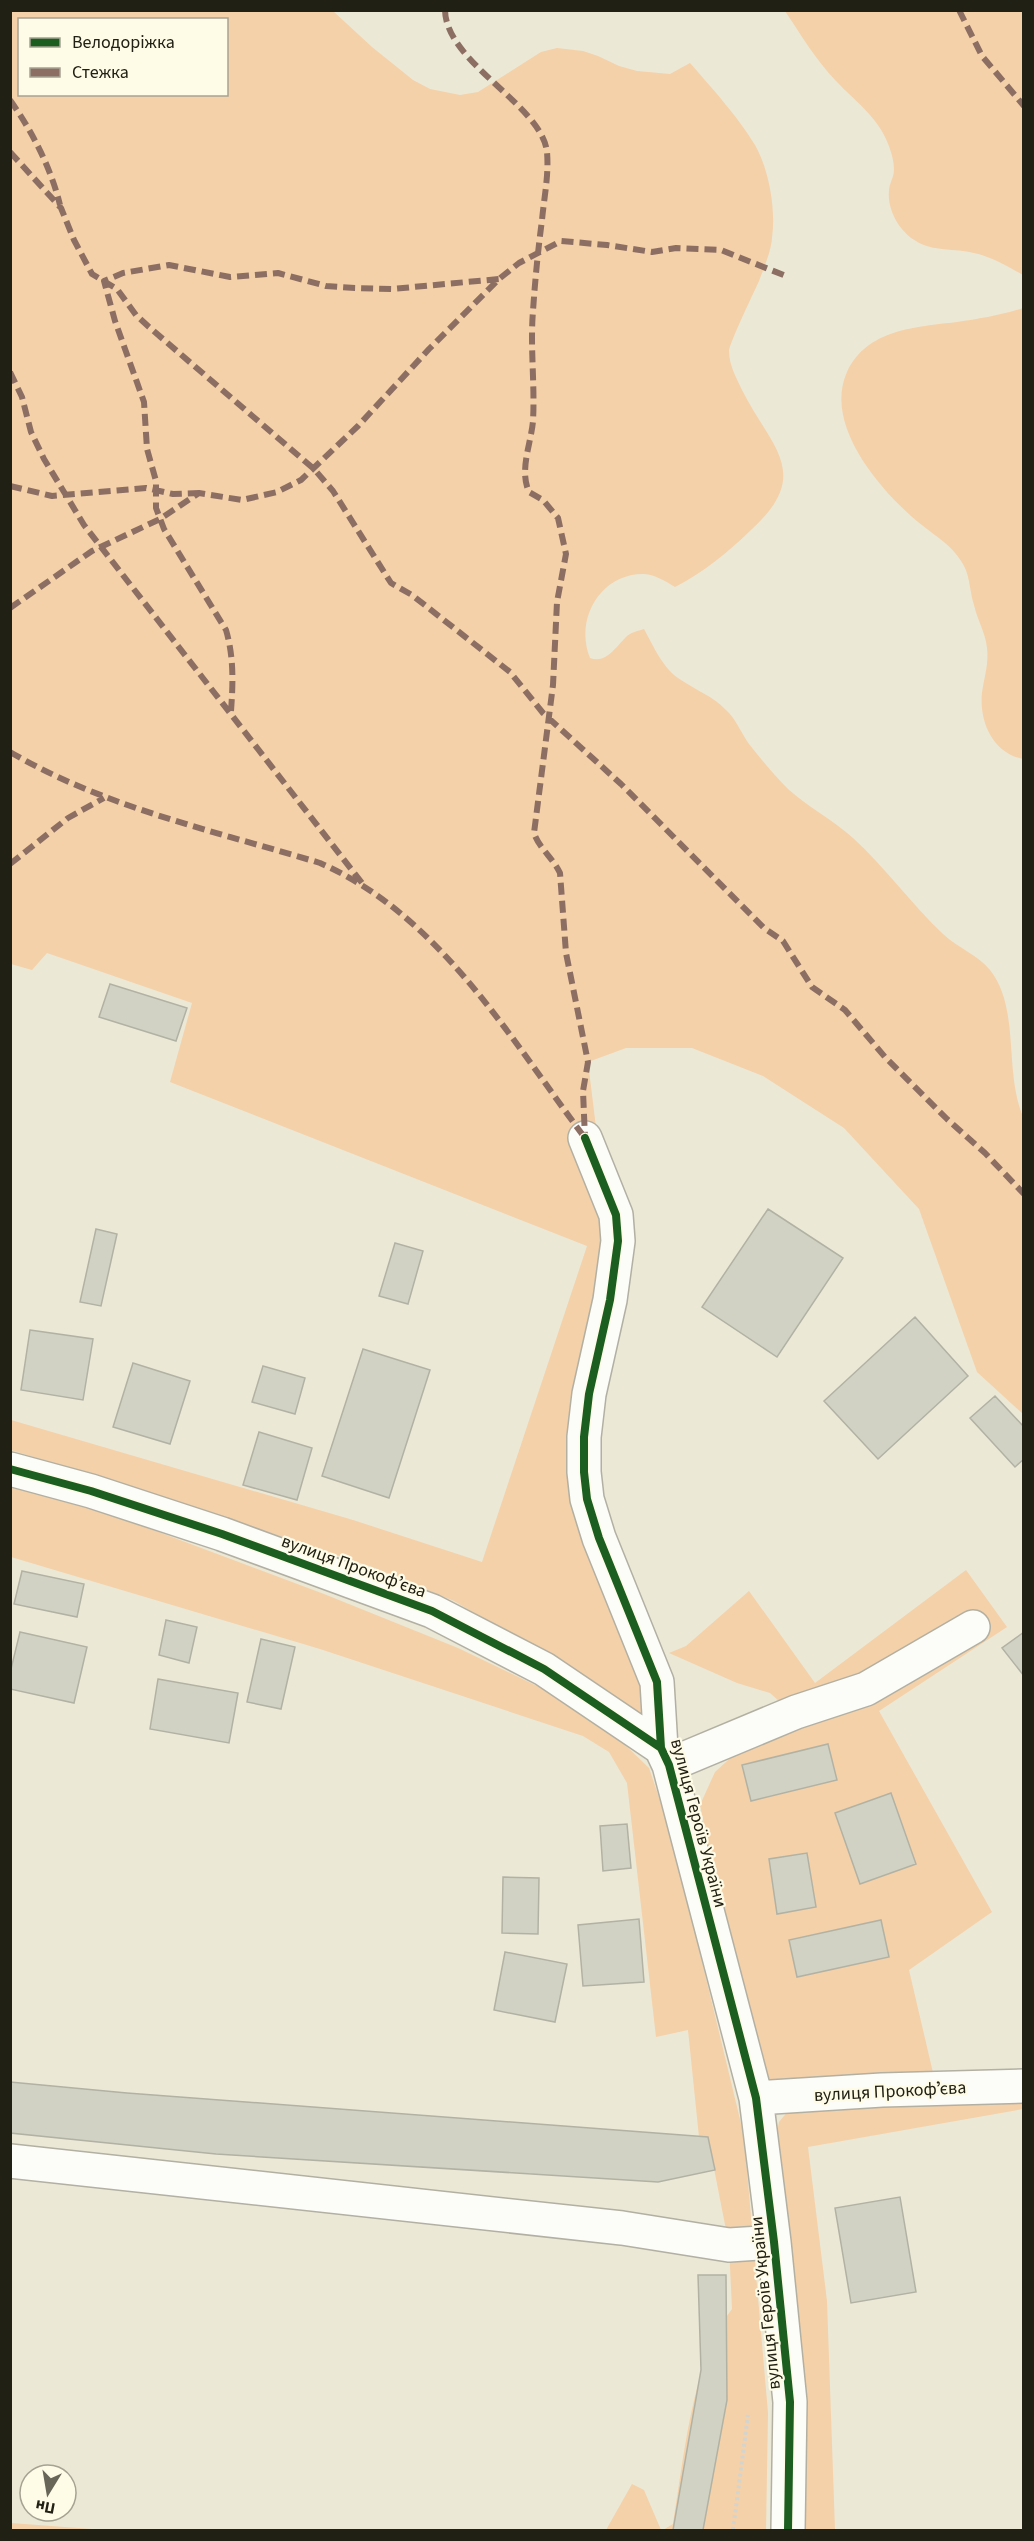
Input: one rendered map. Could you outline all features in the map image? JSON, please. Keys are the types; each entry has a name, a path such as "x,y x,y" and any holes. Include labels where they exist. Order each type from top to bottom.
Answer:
{"street":[{"name":"вулиця Героїв України","path":"585,1138 616,1215 618,1241 610,1300 589,1394 584,1437 587,1499 599,1538 657,1682 665,1756 756,2098 774,2242 790,2402 788,2530"},
{"name":"вулиця Прокофʼєва","path":"10,1469 91,1491 222,1534 432,1611 544,1669 665,1756"},
{"path":"665,1756 866,1689 973,1627"},
{"name":"вулиця Прокофʼєва","path":"756,2098 882,2090 1023,2086"},
{"path":"10,2161 622,2228 729,2245 774,2242"}],"path":[{"path":"734,2530 748,2412"}],"shaded area":[{"path":"11,11 333,11 413,80 430,89 460,95 478,92 541,52 557,48 583,51 637,71 670,74 690,63 755,145 768,178 773,215 770,249 759,281 730,346 729,356 742,390 774,445 781,461 783,476 780,492 770,510 715,562 696,575 675,587 644,574 629,576 615,581 604,590 595,601 589,614 586,643 590,658 601,659 610,654 628,635 644,629 669,670 721,705 733,718 749,744 788,789 853,838 943,934 990,970 1000,986 1009,1022 1014,1082 1024,1119 1023,1414 977,1372 919,1209 844,1128 763,1076 692,1048 626,1048 588,1062 610,1242 568,1424 568,1464 645,1687 648,1722 580,1675 454,1601 375,1568 209,1512 11,1450 11,1420 353,1520 482,1562 587,1246 170,1082 192,1003 47,953 32,970 11,964"},
{"path":"785,11 1023,11 1023,275 981,255 923,244 905,232 890,206 889,188 894,166 886,139 870,115 822,65"},
{"path":"1023,308 1023,759 1013,756 996,743 986,725 982,693 987,660 986,643 964,566 950,547 903,509 873,475 849,435 843,413 842,392 847,372 856,358 880,339 909,329 982,318"},
{"path":"10,1481 73,1500 324,1594 458,1648 591,1712 649,1768 671,1833 744,2136 768,2413 766,2530 663,2530 673,2524 686,2441 707,2355 718,2330 732,2309 729,2245 708,2138 699,2137 688,2030 656,2037 627,1783 609,1752 583,1736 320,1649 11,1557"},
{"path":"966,1570 1007,1627 879,1711 992,1912 909,1970 934,2077 769,2087 729,1950 700,1805 715,1772 737,1752 784,1721 779,1701 770,1693 737,1683 669,1653 686,1646 749,1591 815,1683"},
{"path":"1023,2097 1023,2109 808,2147 827,2301 835,2530 804,2530 806,2482 793,2279 774,2148 779,2122 794,2104"},
{"path":"632,2484 644,2490 661,2530 606,2530"},
{"path":"11,2523 105,2530 11,2530"}],"building":[{"path":"110,984 187,1008 176,1041 99,1017"},
{"path":"768,1209 843,1258 777,1357 702,1307"},
{"path":"96,1229 117,1234 101,1306 80,1302"},
{"path":"395,1243 423,1251 408,1304 379,1296"},
{"path":"915,1317 968,1376 878,1459 824,1401"},
{"path":"30,1330 93,1339 83,1400 21,1390"},
{"path":"363,1349 430,1370 389,1498 322,1476"},
{"path":"133,1363 190,1381 170,1444 113,1427"},
{"path":"263,1366 305,1378 295,1414 252,1402"},
{"path":"995,1396 1024,1427 1024,1459 1015,1467 970,1418"},
{"path":"259,1432 312,1448 297,1500 243,1485"},
{"path":"22,1571 84,1584 77,1617 14,1604"},
{"path":"166,1620 197,1627 189,1663 159,1655"},
{"path":"20,1632 87,1647 74,1703 10,1689 10,1673"},
{"path":"1024,1632 1024,1676 1002,1648"},
{"path":"261,1639 295,1647 281,1709 247,1702"},
{"path":"158,1679 238,1693 229,1743 150,1729"},
{"path":"828,1744 837,1780 751,1801 742,1765"},
{"path":"891,1793 916,1864 860,1884 835,1813"},
{"path":"627,1824 631,1868 603,1871 600,1826"},
{"path":"807,1853 816,1907 777,1914 769,1859"},
{"path":"503,1877 539,1878 538,1934 502,1933"},
{"path":"639,1919 644,1982 583,1986 578,1925"},
{"path":"881,1920 889,1957 797,1977 789,1940"},
{"path":"505,1952 567,1964 555,2022 494,2010"},
{"path":"10,2082 708,2137 715,2170 658,2182 216,2154 10,2133"},
{"path":"900,2197 916,2292 851,2303 835,2208"},
{"path":"698,2275 726,2275 727,2400 703,2530 673,2530 701,2370"}],"marked path":[{"path":"445,10 449,29 461,48 476,66 529,117 541,135 547,152 547,178 532,325 533,421 525,475 529,492 543,500 558,518 566,554 557,602 553,685 534,833 560,873 566,953 588,1062 583,1091 585,1138"},
{"path":"959,10 982,56 1024,106"},
{"path":"10,100 40,150 60,205"},
{"path":"10,152 61,208 74,240 92,274 117,289 136,315 149,327 314,469 333,491 391,583 412,595 510,672 543,713 621,784 764,928 783,941 812,987 845,1010 885,1057 985,1153 1024,1194"},
{"path":"10,608 92,551 160,519 199,493 242,500 277,492 301,480 358,426 429,349 499,279 519,263 561,241 652,252 676,248 721,250 786,276"},
{"path":"231,711 232,670 226,630 164,529 156,508 156,481 147,449 144,402 115,321 104,281 123,273 169,265 230,277 278,273 326,286 355,288 392,289 499,279"},
{"path":"10,372 22,397 31,432 44,459 84,525 362,883"},
{"path":"10,486 52,496 146,488 173,494 199,493"},
{"path":"10,752 47,772 123,803 201,829 320,863 362,886 401,914 436,946 469,983 500,1021 585,1138"},
{"path":"10,864 68,818 104,798"}],"cycle path":[{"path":"585,1138 616,1215 618,1241 610,1300 589,1394 584,1437 587,1499 599,1538 657,1682 661,1748 669,1765 756,2098 774,2242 790,2402 788,2530"},
{"path":"10,1469 91,1491 222,1534 432,1611 544,1669 661,1748"}]}
